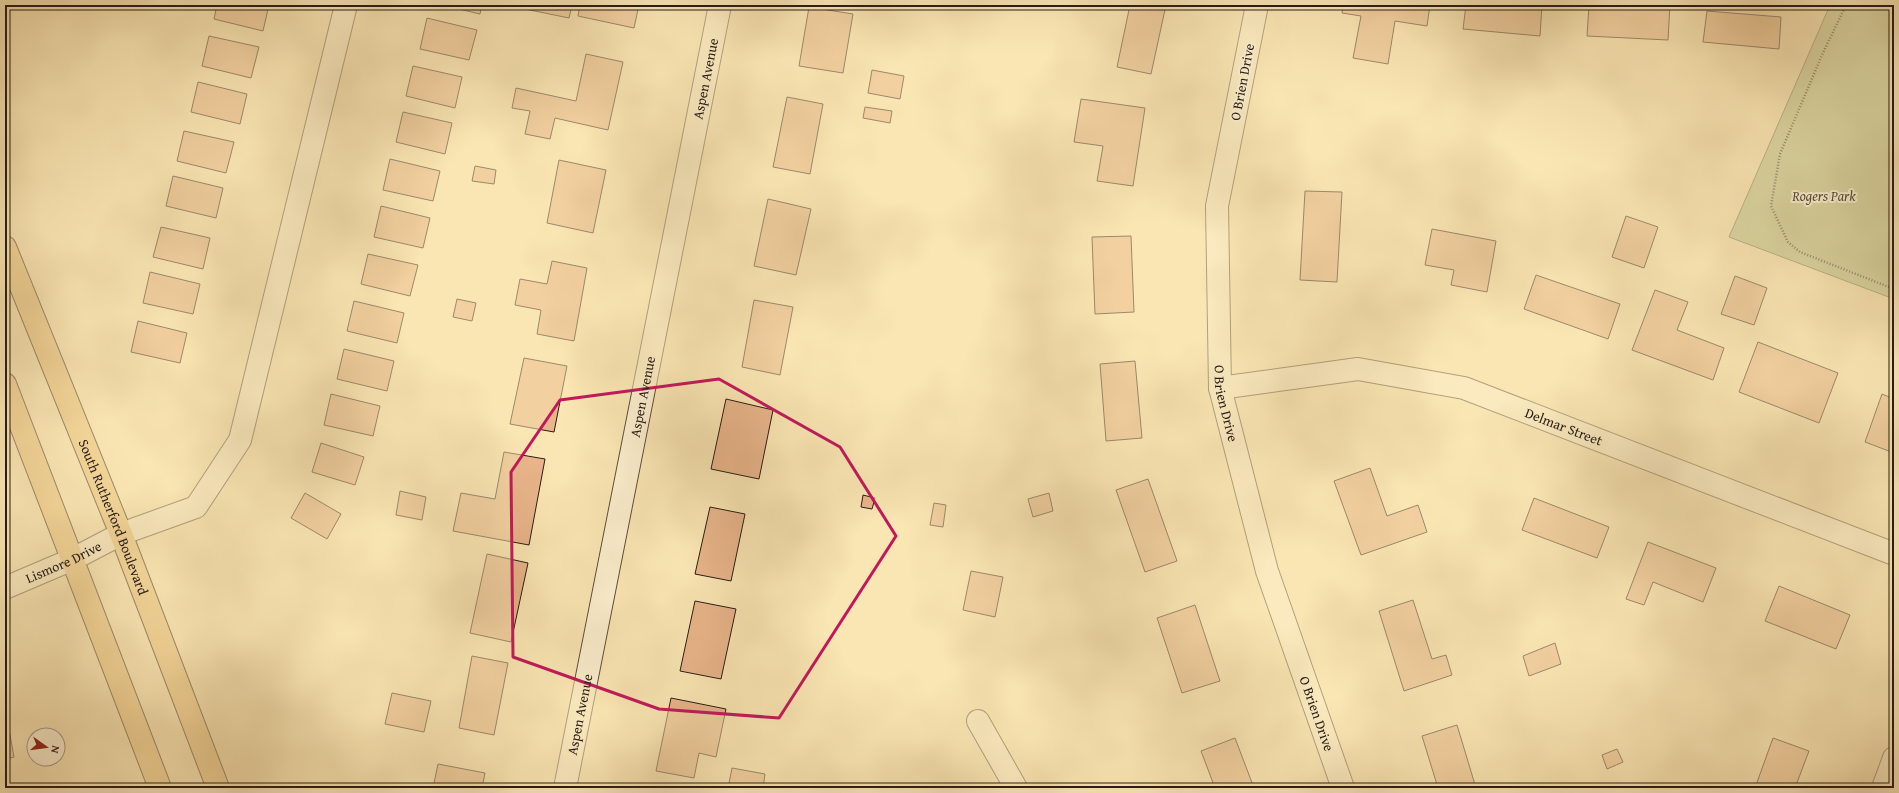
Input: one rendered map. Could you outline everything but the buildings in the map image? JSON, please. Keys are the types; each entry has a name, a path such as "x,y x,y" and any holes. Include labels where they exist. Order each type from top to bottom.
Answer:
{"highway":[{"name":"South Rutherford Boulevard","path":"5,247 121,534 218,788"},
{"path":"5,384 160,788"}],"street":[{"name":"Lismore Drive","path":"5,588 73,559 121,534 196,507 240,440 346,5"},
{"name":"Aspen Avenue","path":"565,788 720,5"},
{"name":"O Brien Drive","path":"1257,5 1217,206 1220,388 1267,571 1343,788"},
{"name":"Delmar Street","path":"1220,388 1358,369 1464,388 1894,554"},
{"path":"978,721 1016,788"},
{"path":"1883,788 1894,758"}],"path":[{"path":"1846,5 1822,56 1780,154 1771,206 1788,242 1800,252 1894,289"}],"highlighted area":[{"path":"719,379 840,447 896,536 779,718 659,709 513,657 511,472 560,400"}],"green space":[{"name":"Rogers Park","path":"1830,5 1894,5 1894,299 1729,237"}]}
